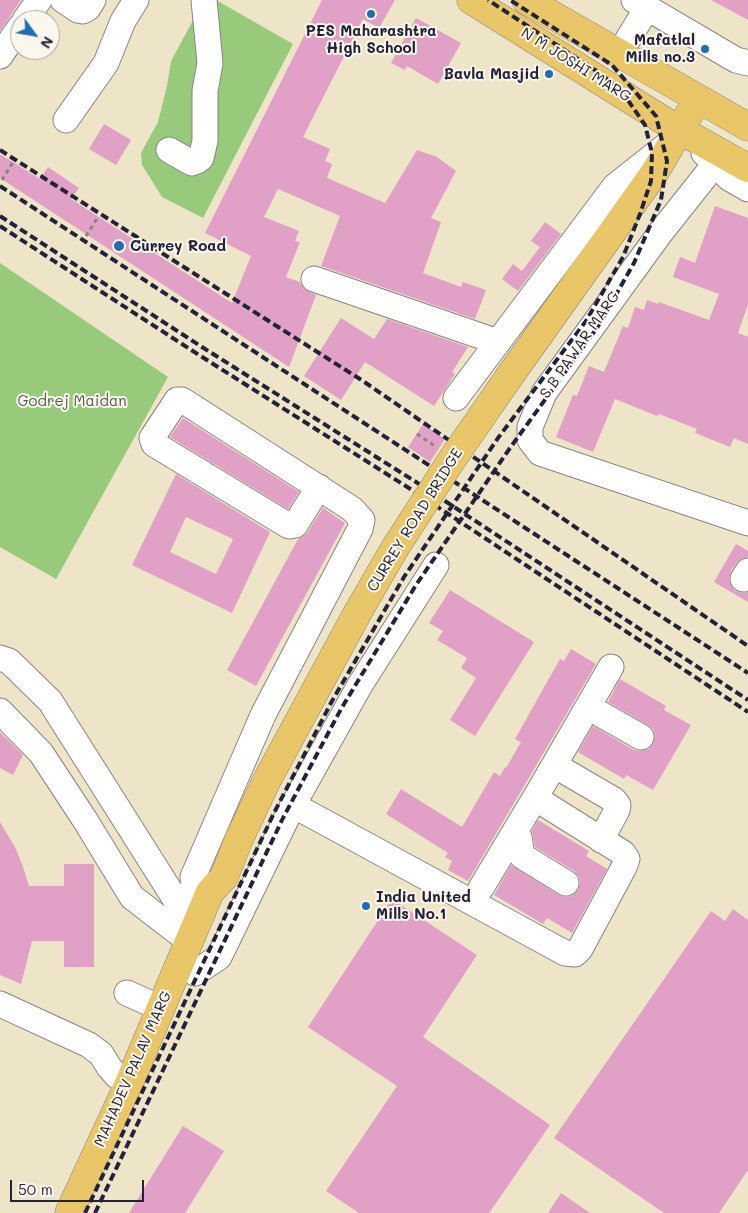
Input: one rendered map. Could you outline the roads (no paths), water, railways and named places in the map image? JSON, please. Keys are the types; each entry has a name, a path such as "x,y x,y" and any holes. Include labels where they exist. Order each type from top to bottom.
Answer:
{"main road":[{"name":"N M JOSHI MARG","path":"471,0 677,135 734,165"},
{"name":"N M JOSHI MARG","path":"526,0 748,127"},
{"path":"677,135 698,99"},
{"name":"CURREY ROAD BRIDGE","path":"200,926 210,892 224,876 239,838 267,780 395,548 453,458 655,172 677,135"},
{"path":"87,1213 115,1155 195,973 200,926"},
{"name":"MAHADEV PALAV MARG","path":"69,1213 130,1081 160,1008 200,926"}],"street":[{"path":"63,0 78,10 83,11 88,8 93,0"},
{"path":"66,120 106,63 123,21 136,0"},
{"path":"169,150 192,162 197,161 201,158 205,141 205,90 210,63 204,0"},
{"path":"619,54 640,4 736,60 748,63"},
{"path":"0,56 10,42"},
{"path":"698,99 748,112"},
{"path":"456,398 615,186 677,135"},
{"path":"734,165 730,178 748,189"},
{"name":"S B PAWAR MARG","path":"734,165 661,232 544,393 530,427 530,440 540,453 748,523"},
{"path":"314,279 498,342"},
{"path":"200,926 193,877 263,715 360,529 362,520 352,508 319,487 182,400 177,400 152,438 154,444 288,526 295,526 319,487"},
{"path":"195,973 219,957 293,805 360,685 436,565"},
{"path":"0,658 9,661 50,701 177,902 200,926"},
{"path":"480,888 516,831 611,667"},
{"path":"588,707 642,738"},
{"path":"0,711 40,753 85,820 132,897 200,926"},
{"path":"554,765 614,800 618,805 601,840"},
{"path":"293,805 565,954 575,954 580,949 627,859 623,854 535,798"},
{"path":"516,831 519,837 522,856 566,883"},
{"path":"128,993 160,1008"},
{"path":"0,1004 89,1045 102,1054 109,1067 117,1076 130,1081"}],"railway":[{"path":"85,1213 274,813 332,701 404,577 498,438 586,321 623,257 651,181 652,153 645,125 623,93 601,74 488,0"},
{"path":"95,1213 283,818 341,709 416,585 510,448 597,328 634,263 661,200 667,161 656,116 612,65 510,0"},
{"path":"0,150 363,381 748,646"},
{"path":"0,186 748,673"},
{"path":"0,216 202,347 416,482 748,700"},
{"path":"0,226 412,490 748,712"}],"place":[{"name":"PES Maharashtra High School","path":"371,14"},
{"name":"Mafatlal Mills no.3","path":"705,49"},
{"name":"Bavla Masjid","path":"549,74"},
{"name":"Currey Road","path":"119,246"},
{"name":"India United Mills No.1","path":"366,906"}],"park label":[{"name":"Godrej Maidan","path":"72,401"}]}
